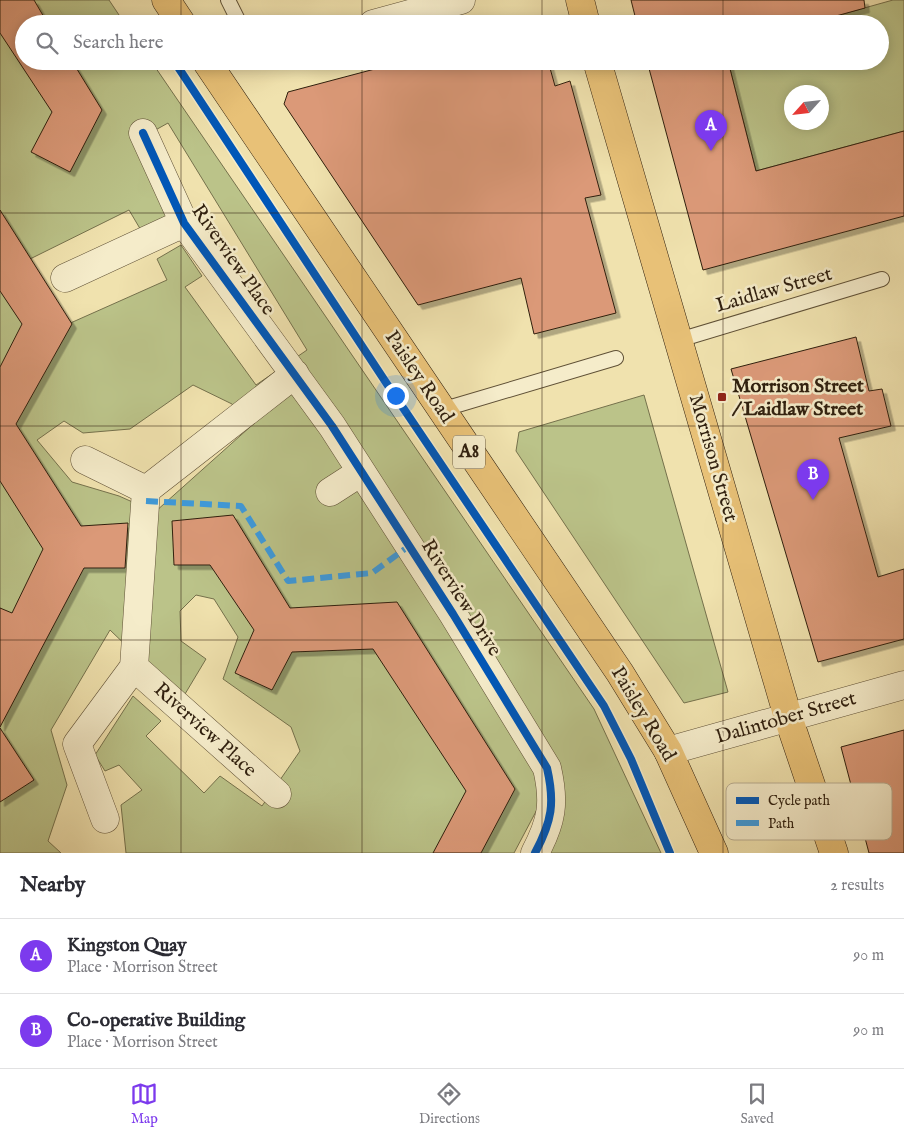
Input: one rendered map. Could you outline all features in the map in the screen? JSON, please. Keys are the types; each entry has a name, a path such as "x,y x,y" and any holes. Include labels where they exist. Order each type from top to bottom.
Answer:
{"main road":[{"path":"166,0 176,15"},
{"path":"580,0 584,15"},
{"name":"Paisley Road","path":"212,70 605,651 668,751 714,853"},
{"name":"Morrison Street","path":"600,70 788,717 811,783"},
{"path":"806,769 808,783"},
{"path":"816,840 818,853"},
{"name":"Morrison Street","path":"830,840 834,853"}],"street":[{"path":"406,15 461,0"},
{"name":"Riverview Place","path":"143,133 184,224 295,374"},
{"name":"Riverview Place","path":"65,278 184,224"},
{"path":"134,667 146,490 295,374"},
{"name":"Riverview Drive","path":"295,374 361,472 548,768 552,792 551,817 535,853"},
{"path":"85,460 146,490"},
{"path":"330,492 361,472"},
{"name":"Riverview Place","path":"105,819 77,744 134,667 277,794"},
{"name":"Dalintober Street","path":"668,751 904,685"}],"lane":[{"path":"228,0 236,15"},
{"name":"Laidlaw Street","path":"679,340 882,280"},
{"path":"441,410 616,358"}],"green space":[{"path":"0,0 109,0 119,15 15,15 15,70 157,70 594,709 661,853 543,853 564,798 536,747 524,755 535,770 541,802 514,853 126,853 121,805 142,790 119,765 105,771 95,755 133,696 161,721 146,736 204,793 220,776 262,806 300,751 291,727 223,679 238,637 214,599 196,595 180,611 181,641 206,659 182,699 110,630 51,730 67,785 48,841 61,853 0,853","holes":["168,123 307,350 256,385 185,287 202,276 181,245 157,259 167,280 66,325 30,259 129,210 142,232 171,220 134,142","193,385 232,404 250,427 155,512 119,496 72,482 37,440 64,421 83,433 130,429"]},
{"path":"893,0 904,0 904,131 756,171 730,70 889,70 889,15 839,15"},
{"path":"644,395 728,692 684,703 516,451 519,432"}],"building":[{"path":"0,0 34,0 43,15 15,15 15,56 0,33"},
{"path":"631,0 864,0 865,8 840,15 635,15"},
{"path":"24,70 78,70 102,110 70,172 31,152 52,112"},
{"path":"371,70 551,70 555,86 570,81 601,195 585,198 616,313 534,334 521,278 418,305 284,104 288,92"},
{"path":"649,70 730,70 756,171 904,131 904,216 703,270"},
{"path":"0,210 72,324 16,424 81,526 128,523 125,568 84,568 0,727 0,608 12,613 43,549 0,481 0,367 22,324 0,291"},
{"path":"856,337 869,391 882,389 891,426 839,438 878,577 904,569 904,639 818,662 731,369"},
{"path":"233,515 290,608 397,602 515,789 481,853 433,853 466,791 373,649 292,652 272,690 235,673 254,630 210,565 174,565 172,521"},
{"path":"0,728 34,780 0,802"},
{"path":"904,730 904,853 869,853 866,840 892,840 892,783 851,783 841,747"}],"marked path":[{"path":"146,501 241,506 288,581 372,573 409,546"}],"cycle path":[{"path":"180,70 387,384 604,706 631,759 670,853"},
{"path":"143,133 184,223 332,426 453,614 547,768 551,792 550,812 541,842 535,853"}],"place":[{"name":"Kingston Quay","path":"711,151"},
{"name":"Morrison Street / Laidlaw Street","path":"722,397"},
{"name":"Co-operative Building","path":"813,500"}]}
